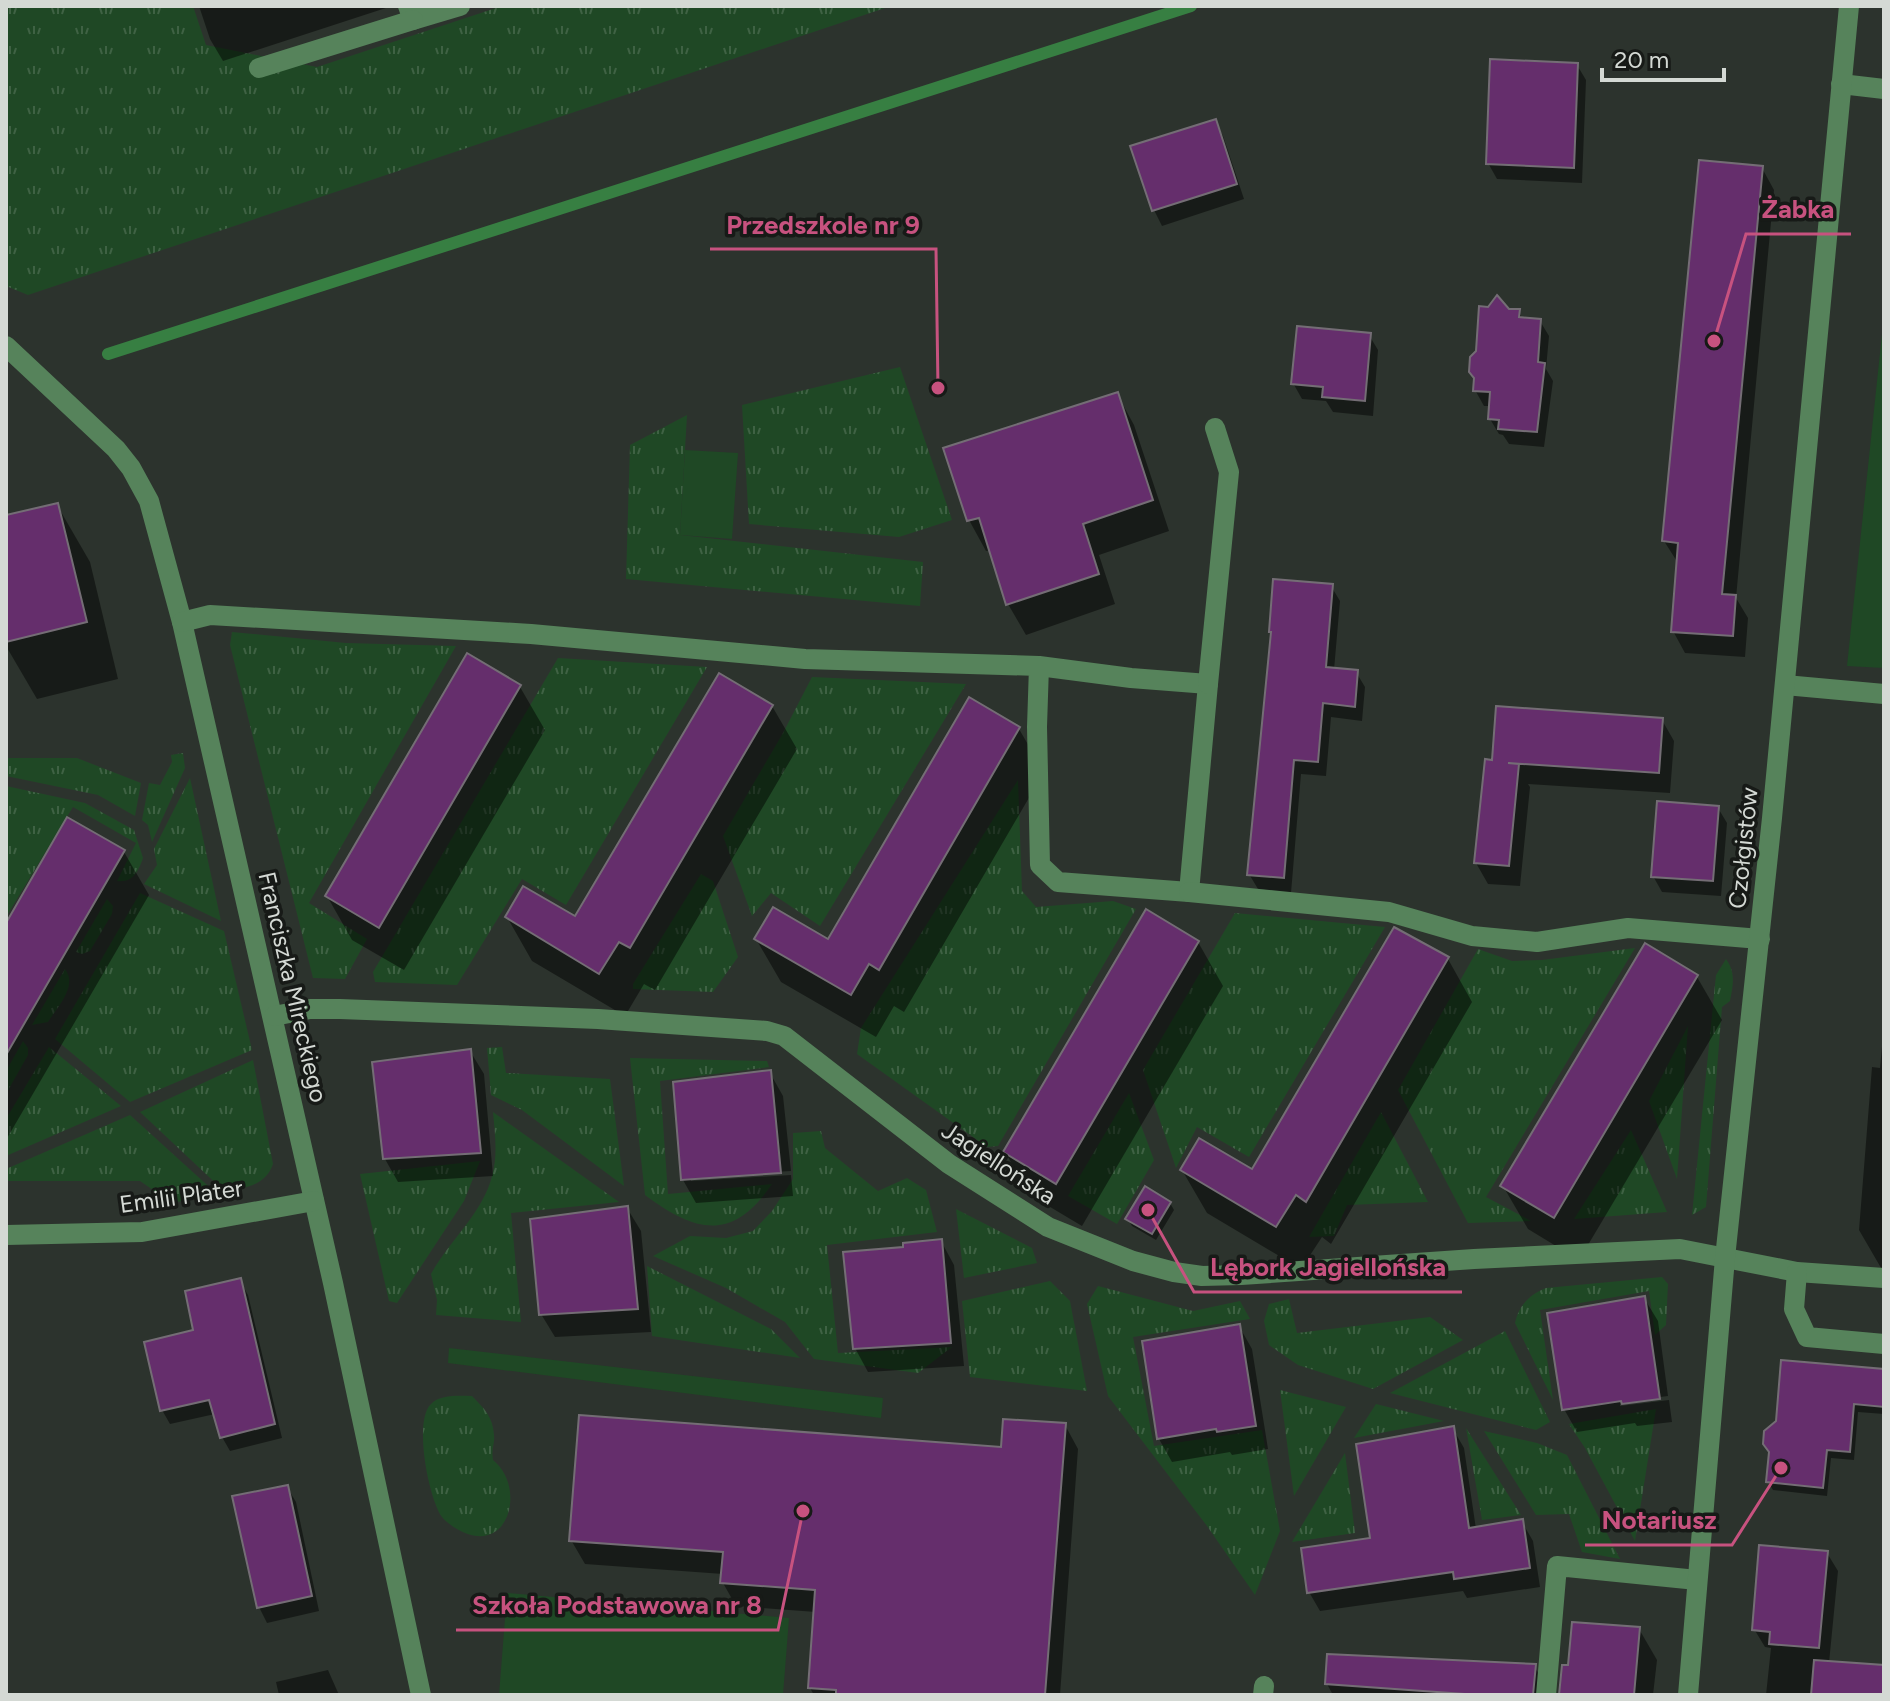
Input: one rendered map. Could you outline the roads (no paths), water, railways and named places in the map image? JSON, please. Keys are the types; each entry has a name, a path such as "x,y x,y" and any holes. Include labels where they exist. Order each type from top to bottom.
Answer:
{"street":[{"path":"259,68 410,13 460,6"},
{"name":"Czołgistów","path":"1688,1695 1725,1258 1760,939 1849,6"},
{"path":"1841,84 1884,89"},
{"name":"Franciszka Mireckiego","path":"6,346 116,449 131,468 149,501 182,622 274,1016 421,1695"},
{"path":"1189,892 1229,472 1215,428"},
{"path":"182,622 210,615 531,634 805,659 1039,666 1208,684"},
{"path":"1039,666 1040,865 1058,882 1389,912 1472,936 1537,942 1628,928 1760,939"},
{"path":"1785,685 1884,694"},
{"name":"Jagiellońska","path":"274,1016 310,1009 340,1009 598,1019 775,1033 784,1036 949,1164 1048,1227 1133,1261 1174,1272 1202,1276 1241,1275 1680,1249 1797,1272 1884,1278"},
{"name":"Emilii Plater","path":"6,1235 142,1232 314,1201"},
{"path":"1797,1272 1794,1309 1807,1337 1884,1344"},
{"path":"1546,1695 1557,1566 1697,1580"}],"waterway":[{"path":"108,354 1191,6"}],"place":[{"name":"Żabka","path":"1714,341"},
{"name":"Przedszkole nr 9","path":"938,388"},
{"name":"Lębork Jagiellońska","path":"1148,1210"},
{"name":"Notariusz","path":"1781,1468"},
{"name":"Szkoła Podstawowa nr 8","path":"803,1511"}]}
